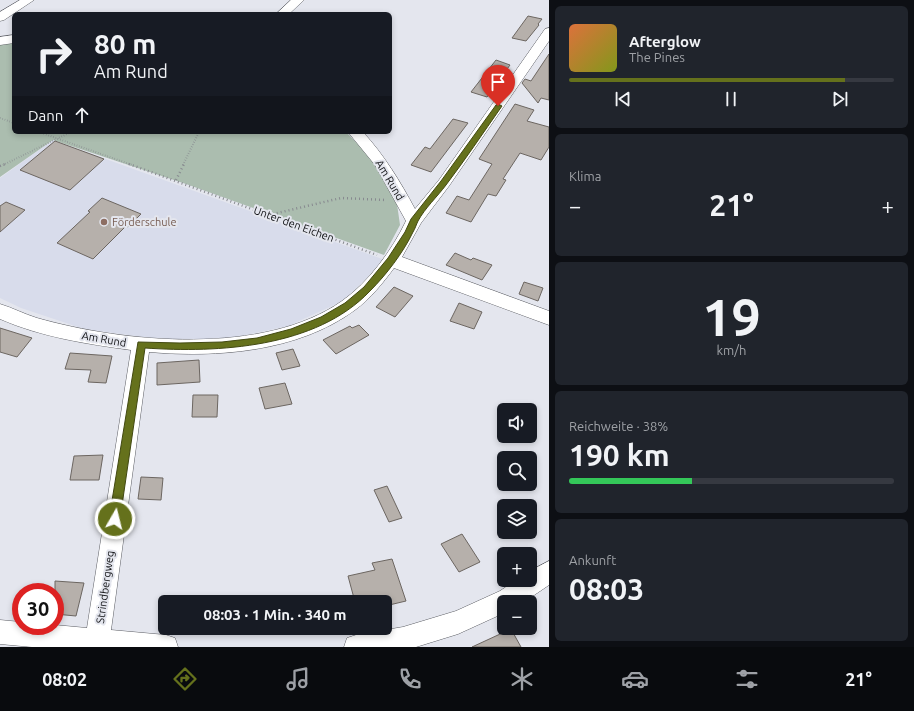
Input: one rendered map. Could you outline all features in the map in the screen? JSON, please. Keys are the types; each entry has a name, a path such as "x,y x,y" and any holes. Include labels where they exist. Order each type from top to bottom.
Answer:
{"street":[{"path":"0,17 28,0"},
{"path":"284,12 298,0"},
{"path":"414,220 444,183 549,32"},
{"path":"0,41 12,39"},
{"name":"Am Rund","path":"0,311 11,316 89,337 141,344 180,347 222,345 257,341 293,332 325,319 348,306 367,289 391,260 409,233 414,220 379,159 371,148 357,134"},
{"path":"391,260 549,318"},
{"name":"Strindbergweg","path":"97,640 141,344"},
{"path":"356,647 403,640 458,622 508,599 549,572"},
{"path":"0,632 166,647"}],"path":[{"path":"0,118 12,122"},
{"name":"Unter den Eichen","path":"45,134 176,180 391,260"},
{"path":"0,166 66,134"},
{"path":"176,180 198,134"},
{"path":"268,215 341,198 403,201"}],"shaded area":[{"path":"53,140 385,260 343,301 288,326 227,339 166,340 84,329 21,308 0,298 0,178"}],"green space":[{"path":"12,43 12,134 348,134 370,156 381,173 397,204 400,225 384,255 186,184 53,140 0,177 0,45"}],"building":[{"path":"528,16 542,19 526,41 512,38"},
{"path":"549,54 549,100 541,98 538,103 522,83 525,79 531,81"},
{"path":"496,60 510,65 487,97 471,92"},
{"path":"515,104 534,110 527,121 549,127 549,147 541,160 520,153 503,179 506,180 496,196 488,194 471,222 446,213 457,196 469,200 492,164 479,159"},
{"path":"453,119 468,123 431,172 411,165 425,147 430,149"},
{"path":"55,141 104,159 70,190 20,170"},
{"path":"102,198 141,214 128,227 126,226 93,259 57,243 90,212 88,211"},
{"path":"6,202 25,210 0,232 0,206"},
{"path":"455,253 471,260 473,258 492,265 482,280 446,265"},
{"path":"524,282 543,288 538,301 519,294"},
{"path":"394,287 413,296 395,317 376,307"},
{"path":"459,303 482,312 474,329 450,321"},
{"path":"359,325 369,335 336,354 323,340 350,326 352,328"},
{"path":"0,328 32,338 17,357 0,352"},
{"path":"293,349 300,366 282,370 276,353"},
{"path":"70,353 112,356 106,383 88,382 91,370 65,369"},
{"path":"199,360 200,382 157,385 157,363"},
{"path":"285,383 292,404 265,409 259,388"},
{"path":"193,395 218,395 217,417 192,417"},
{"path":"103,455 99,480 70,480 74,456"},
{"path":"141,477 163,478 161,500 138,499"},
{"path":"387,486 402,518 389,522 374,490"},
{"path":"462,534 480,562 459,572 441,544"},
{"path":"392,559 406,601 392,604 392,595 353,595 348,576 375,570 372,563"},
{"path":"55,581 84,583 76,616 64,615 64,583 55,583"},
{"path":"498,635 514,635 521,647 472,647"}],"place":[{"name":"Förderschule","path":"104,222"}],"route":[{"path":"115,519 141,344 180,347 222,345 257,341 293,332 325,319 348,306 367,289 391,260 409,233 414,220 444,183 498,106"}]}
